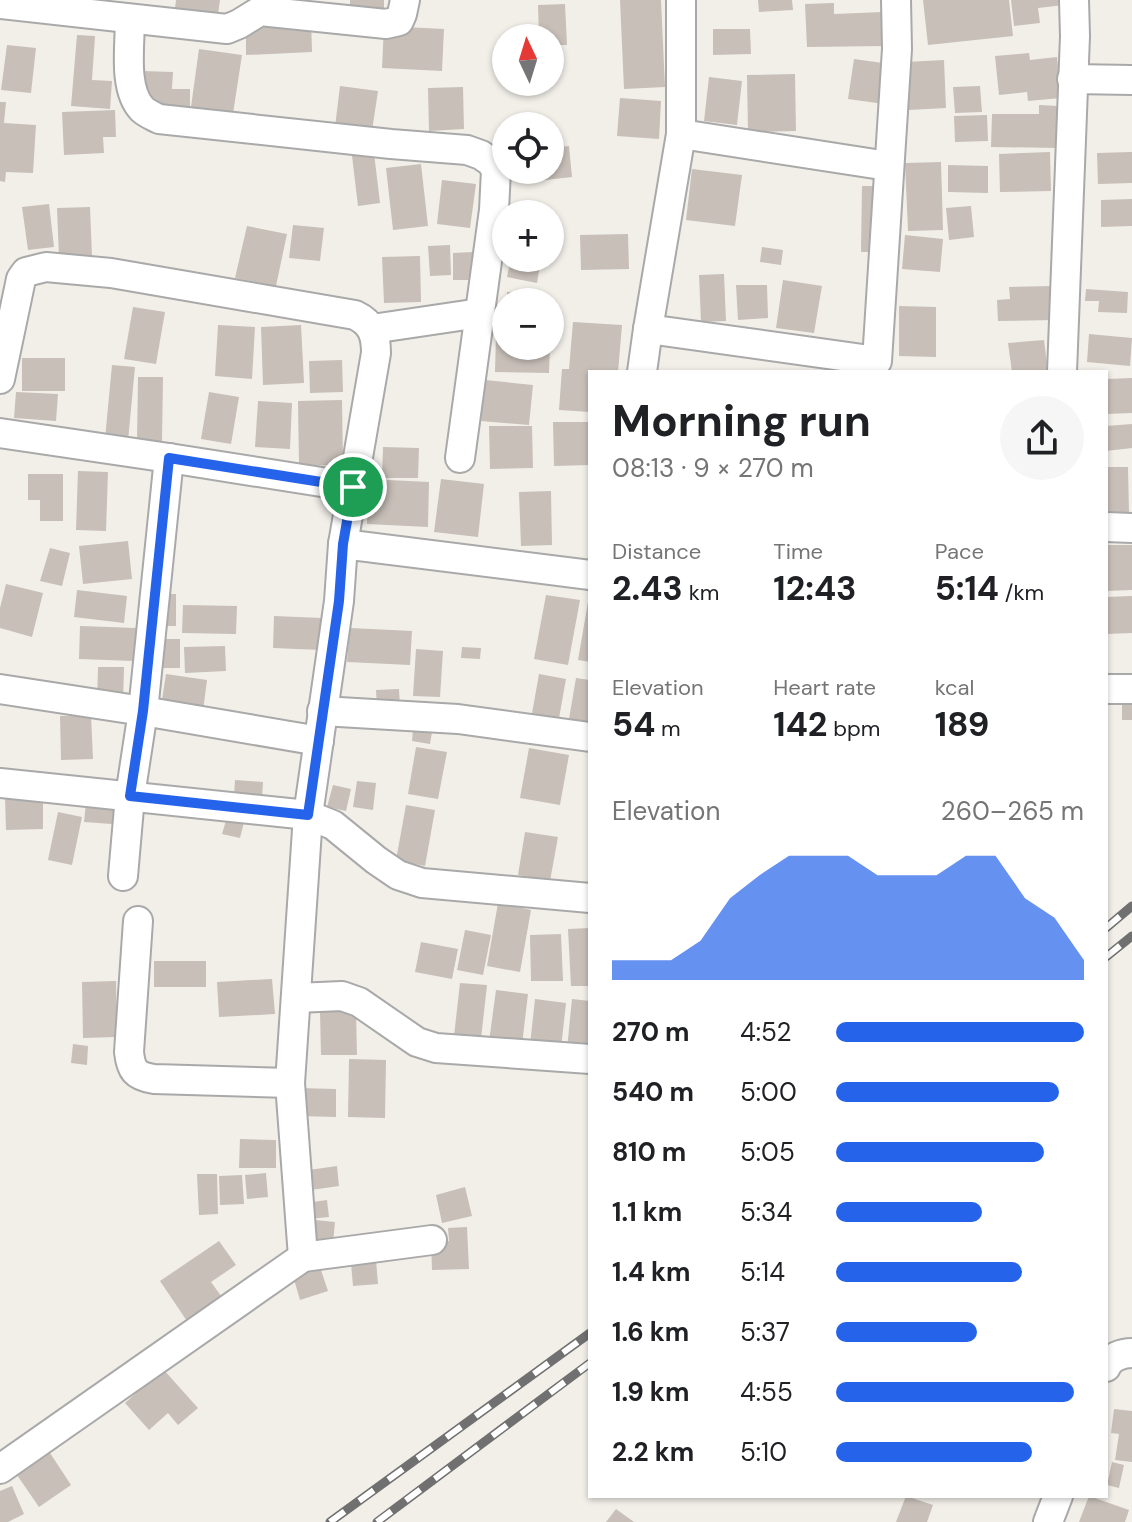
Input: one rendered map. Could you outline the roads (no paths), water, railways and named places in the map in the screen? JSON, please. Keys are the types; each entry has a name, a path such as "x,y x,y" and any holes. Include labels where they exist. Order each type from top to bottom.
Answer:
{"street":[{"path":"0,4 227,29 260,11 386,24 399,21 405,0"},
{"path":"642,370 681,134 681,0"},
{"path":"648,329 877,361 897,49 896,0"},
{"path":"1062,370 1074,0"},
{"path":"130,19 132,91 144,111 159,119 467,150 491,162 496,170 496,182 460,458"},
{"path":"1072,79 1132,80"},
{"path":"681,134 888,166"},
{"path":"0,379 21,279 26,272 46,267 111,273 355,315 365,320 372,329 376,353 343,544 339,601 308,815 290,1083 303,1257"},
{"path":"372,329 480,313"},
{"path":"0,433 353,487"},
{"path":"123,876 169,458"},
{"path":"1108,527 1132,528"},
{"path":"343,544 588,575"},
{"path":"0,689 319,741"},
{"path":"1108,689 1132,689"},
{"path":"322,711 458,719 588,737"},
{"path":"0,783 308,815 333,825 398,875 422,883 588,898"},
{"path":"138,921 129,1052 134,1071 154,1079 290,1083"},
{"path":"296,998 342,996 359,1002 417,1042 436,1048 588,1059"},
{"path":"0,1469 303,1257 432,1240"},
{"path":"1108,1363 1122,1353 1132,1353"},
{"path":"1048,1522 1057,1498"}],"railway":[{"path":"1108,926 1132,906"},
{"path":"1108,955 1132,936"},
{"path":"330,1522 588,1334"},
{"path":"377,1522 588,1364"}]}
